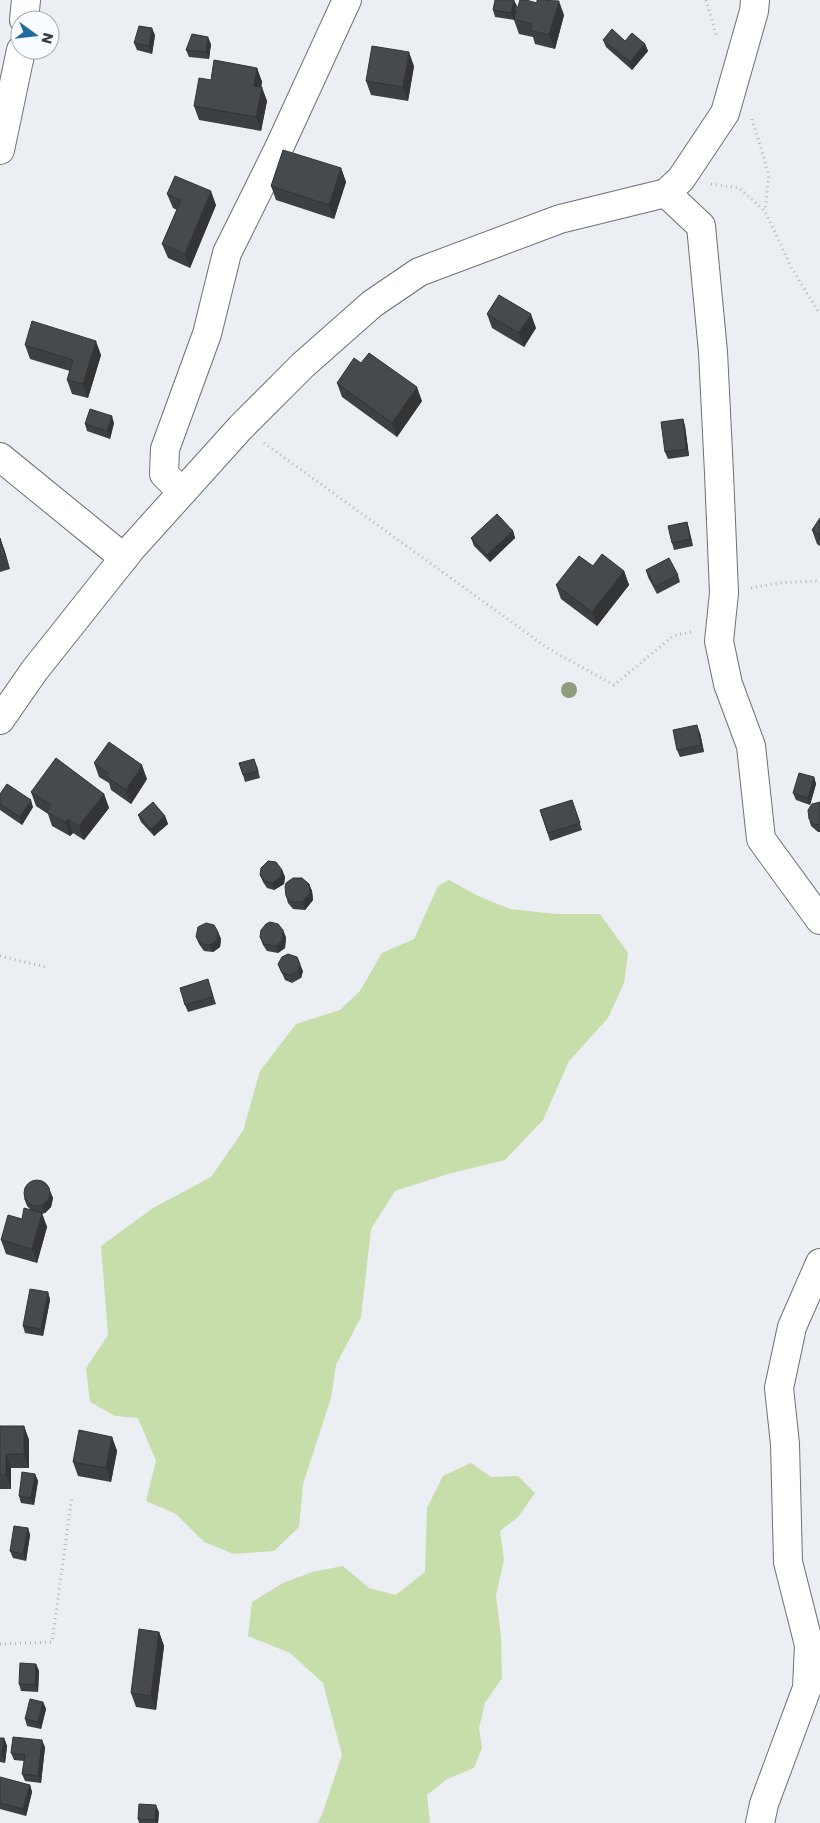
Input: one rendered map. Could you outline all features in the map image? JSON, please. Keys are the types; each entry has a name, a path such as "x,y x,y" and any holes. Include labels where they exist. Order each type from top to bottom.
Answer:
{"street":[{"path":"182,492 164,474 165,449 207,334 227,253 278,150 347,0"},
{"path":"0,720 34,672 124,558 182,492 241,427 303,365 372,304 419,272 560,219 673,186 725,113 754,11 755,0"},
{"path":"0,150 18,60"},
{"path":"673,186 702,226 713,352 724,593 719,641 728,684 751,746 761,839 820,920"},
{"path":"0,458 124,558"},
{"path":"760,1823 764,1804 806,1688 809,1645 788,1562 785,1444 779,1388 792,1326 820,1263"}],"path":[{"path":"751,114 769,176 765,211"},
{"path":"673,186 739,188 765,211 791,267 820,314"},
{"path":"241,427 549,649 614,685 673,636 721,624"},
{"path":"724,593 778,583 820,582"},
{"path":"0,956 46,967"},
{"path":"0,1644 52,1642 72,1496"}],"green space":[{"path":"449,880 478,896 510,909 556,914 600,914 628,953 624,983 608,1018 569,1061 543,1120 505,1160 448,1174 395,1191 371,1229 361,1317 336,1365 331,1398 303,1484 299,1527 274,1551 234,1554 204,1542 176,1514 146,1501 156,1461 138,1418 115,1416 90,1402 86,1368 108,1335 101,1246 153,1208 211,1177 243,1131 260,1071 296,1024 340,1010 360,991 382,953 414,939 438,886"},
{"path":"471,1463 491,1477 518,1476 535,1493 518,1517 500,1531 504,1560 496,1595 501,1637 502,1678 485,1703 479,1728 482,1748 474,1768 447,1779 427,1795 430,1823 318,1823 342,1755 323,1683 290,1653 248,1636 252,1602 283,1583 312,1572 343,1566 369,1588 396,1595 425,1572 427,1508 443,1476"}],"building":[{"path":"495,0 514,0 511,13 493,10"},
{"path":"520,0 537,3 537,0 559,1 549,35 530,30 532,24 514,19"},
{"path":"139,26 152,28 149,46 134,43"},
{"path":"612,29 625,41 632,33 645,44 630,62 603,40"},
{"path":"192,34 208,37 206,52 186,50"},
{"path":"372,46 409,52 403,87 366,81"},
{"path":"214,60 257,68 254,86 262,87 256,117 194,106 199,78 211,80"},
{"path":"283,150 341,168 329,205 271,186"},
{"path":"175,176 211,191 185,254 162,244 181,200 167,194"},
{"path":"499,295 531,314 519,333 487,314"},
{"path":"32,321 96,341 83,384 67,380 73,360 25,345"},
{"path":"369,353 417,387 392,423 337,383 354,358 361,363"},
{"path":"90,409 112,416 107,431 85,424"},
{"path":"683,419 686,449 665,452 661,422"},
{"path":"497,514 513,531 487,555 471,538"},
{"path":"820,518 820,535 812,530"},
{"path":"687,522 690,539 672,543 668,526"},
{"path":"0,538 5,555 0,557"},
{"path":"602,554 624,571 592,612 556,585 579,556 593,566"},
{"path":"669,558 678,575 655,587 646,570"},
{"path":"697,725 701,745 677,750 673,730"},
{"path":"109,742 142,765 126,790 106,776 108,773 94,763"},
{"path":"56,758 104,794 79,826 68,819 65,822 47,812 51,805 31,792"},
{"path":"254,759 258,771 243,775 239,763"},
{"path":"799,773 814,777 808,798 793,793"},
{"path":"7,784 31,800 20,817 0,804 0,794"},
{"path":"572,800 580,823 548,833 540,810"},
{"path":"153,802 165,816 151,829 138,815"},
{"path":"820,802 820,824 815,825 809,819 808,810 812,804"},
{"path":"268,861 276,862 282,870 281,877 272,883 265,881 260,875 261,868"},
{"path":"293,878 302,878 309,884 310,893 303,902 291,902 286,896 286,883"},
{"path":"270,922 278,924 283,930 282,941 276,946 264,944 260,937 261,930"},
{"path":"206,923 214,925 218,932 217,940 210,945 202,944 196,937 198,927"},
{"path":"288,954 297,957 300,964 298,971 290,975 282,973 278,964 282,957"},
{"path":"208,979 213,997 185,1005 180,988"},
{"path":"37,1180 46,1184 50,1193 46,1202 37,1206 28,1202 24,1193 28,1184"},
{"path":"24,1208 42,1213 32,1249 1,1240 8,1215 22,1219"},
{"path":"30,1289 48,1292 41,1329 23,1326"},
{"path":"0,1426 24,1426 24,1454 6,1454 6,1475 0,1475"},
{"path":"79,1430 112,1437 106,1468 73,1462"},
{"path":"22,1472 35,1474 31,1498 19,1496"},
{"path":"14,1526 28,1528 23,1554 10,1551"},
{"path":"139,1629 159,1632 151,1696 131,1693"},
{"path":"20,1663 36,1664 35,1685 19,1684"},
{"path":"30,1699 43,1702 38,1722 25,1719"},
{"path":"13,1737 42,1740 38,1776 22,1774 25,1755 11,1753"},
{"path":"0,1738 4,1738 2,1755 0,1755"},
{"path":"0,1777 30,1785 23,1809 0,1803"},
{"path":"139,1804 156,1805 155,1820 138,1819"}]}
